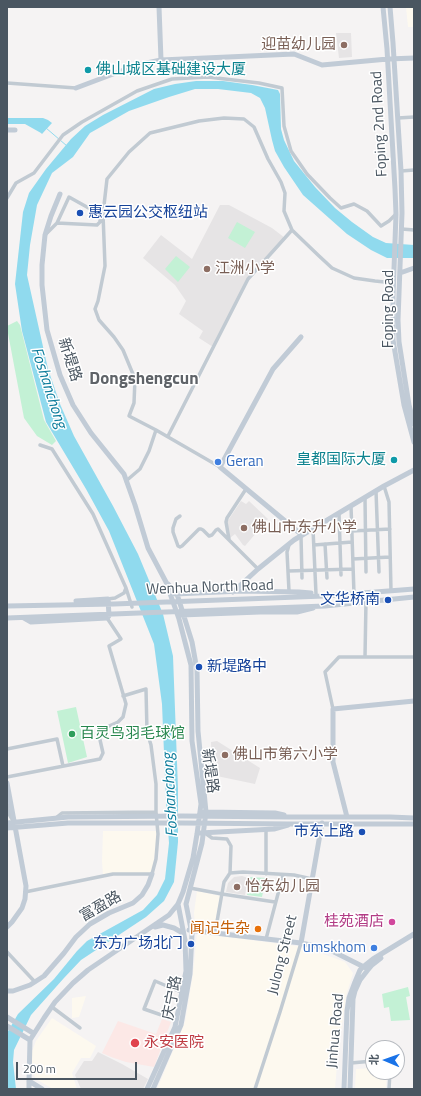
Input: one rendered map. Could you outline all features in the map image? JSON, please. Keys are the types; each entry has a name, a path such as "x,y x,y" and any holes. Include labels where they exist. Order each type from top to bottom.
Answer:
{"main road":[{"path":"159,7 160,60"},
{"name":"Foping 2nd Road","path":"383,7 398,118 401,171 402,240"},
{"name":"Foping 2nd Road","path":"390,7 392,125 396,214 395,240"},
{"path":"76,88 137,65 160,60 294,54 322,65 391,58 414,58"},
{"path":"7,130 14,130"},
{"name":"新堤路","path":"60,194 45,235 42,265 42,285 47,330 60,375 73,406 91,433 124,474 148,548 166,582 178,615 191,665 192,741 203,812"},
{"name":"Foping Road","path":"395,240 393,340 404,405 414,442"},
{"name":"Foping Road","path":"402,240 398,320 399,342 409,404 414,424"},
{"path":"400,273 414,268"},
{"path":"301,337 273,369 220,467 301,536"},
{"path":"233,592 289,544 313,528 414,470"},
{"name":"新堤路","path":"30,1040 33,1033 52,1007 73,983 88,970 169,915 178,904 188,877 200,833 203,812 198,731 197,670 192,642 177,594 166,582"},
{"name":"Wenhua North Road","path":"7,606 114,604 289,594 324,596 414,589"},
{"path":"170,594 233,592 289,594 299,592 324,596"},
{"path":"7,618 290,606 325,606 414,598"},
{"path":"23,617 31,622 108,618 110,608 108,599 32,603 24,606"},
{"path":"178,615 297,612 325,606"},
{"path":"347,817 334,762 333,709 414,701"},
{"path":"7,783 26,886 25,899 22,908 7,927"},
{"path":"203,812 275,813 290,817"},
{"path":"7,828 14,824 68,817 182,816 414,818"},
{"path":"7,823 414,824"},
{"path":"200,833 266,830 292,824"},
{"name":"Julong Street","path":"301,943 322,824"},
{"name":"新堤路","path":"191,930 186,904 202,843 200,833"},
{"name":"富盈路","path":"7,991 13,991 30,985 44,976 76,937 90,924 109,913 132,904 142,895 148,886 152,874"},
{"path":"178,904 186,904"},
{"name":"庆宁路","path":"147,1089 175,1027 186,971 185,940 178,904"},
{"path":"152,927 163,925 174,928 181,932 185,940"},
{"path":"183,930 301,943 332,951 365,968"},
{"name":"庆宁路","path":"153,1089 181,1025 190,974 191,930"},
{"name":"Jinhua Road","path":"350,1089 354,999 357,984 365,968 373,959 414,934"},
{"name":"Jinhua Road","path":"344,1089 349,998 360,970 414,938"},
{"path":"7,1017 33,1033"},
{"path":"7,1026 30,1040 29,1089"},
{"path":"28,1081 42,1089"}],"street":[{"path":"7,198 16,183 34,173 63,135 82,122 137,92 172,79 208,77 259,83 282,88 284,126 291,151 307,174 341,208 354,204 367,211 381,226 396,214"},
{"path":"7,83 76,88"},
{"path":"398,118 414,117"},
{"path":"220,467 168,436 129,416 134,402 135,379 123,350 99,320 95,309 105,266 103,214 107,179 129,152 150,133 199,121 224,118 244,119 254,127 268,159 281,182 285,193 284,211 292,230 332,268 354,278 394,282"},
{"path":"401,171 414,170"},
{"path":"45,235 57,223 69,197 94,211 100,217 100,222 97,225 57,223"},
{"path":"402,229 414,230"},
{"path":"168,436 248,279 292,230"},
{"path":"126,481 140,469 149,451 156,430"},
{"path":"40,445 52,449 92,514 126,588 132,607"},
{"path":"384,486 389,502 391,591"},
{"path":"229,540 226,522 227,518 246,489"},
{"path":"376,491 379,572"},
{"path":"365,498 366,572"},
{"path":"351,506 354,594"},
{"path":"339,513 341,575"},
{"path":"180,516 174,523 173,532 178,546 180,547 199,529 209,536 218,529 258,569"},
{"path":"313,528 316,594"},
{"path":"352,531 390,529"},
{"path":"301,536 302,578"},
{"path":"314,544 352,542"},
{"path":"289,544 289,594"},
{"path":"325,544 327,578"},
{"path":"353,559 390,557"},
{"path":"288,571 353,569"},
{"path":"108,599 115,598 124,593 126,588"},
{"path":"365,657 366,602"},
{"path":"7,777 100,759 102,752 98,731 118,722 123,717 126,704 109,646 121,639 108,618"},
{"path":"333,709 325,672 339,657 414,657"},
{"name":"富盈路","path":"124,696 146,690 147,732 151,745 155,776 158,834 156,860 152,874"},
{"path":"7,749 56,739 63,766"},
{"path":"7,803 9,814 14,824"},
{"path":"56,818 62,813 156,812"},
{"path":"266,830 266,874"},
{"path":"200,833 212,838 227,839 231,846 230,873 224,882 215,933"},
{"path":"230,873 283,874 312,879"},
{"path":"25,892 113,874 152,874"},
{"path":"266,939 283,874"},
{"path":"190,888 275,902"},
{"name":"Julong Street","path":"255,1089 301,943"},
{"path":"7,952 35,982"},
{"path":"176,1020 144,1009 156,981 182,992"},
{"path":"52,1007 80,1028"},
{"path":"352,1064 365,1062"}],"shaded area":[{"path":"406,7 414,7 414,27 408,27"},
{"name":"迎苗幼儿园","path":"336,33 351,33 352,57 339,58"},
{"name":"江洲小学","path":"220,205 229,205 272,228 285,238 248,279 213,347 199,338 203,331 179,314 186,301 175,285 143,258 161,235 192,259"},
{"name":"佛山市东升小学","path":"241,501 246,504 249,501 268,519 245,546 235,534 230,538 227,522"},
{"name":"佛山市第六小学","path":"217,741 260,768 255,784 212,775 211,742"},
{"path":"103,831 158,831 152,874 103,876"},
{"name":"怡东幼儿园","path":"242,876 248,878 245,895 226,892 228,883 234,877"},
{"path":"197,891 220,896 214,927 195,927 194,913"},
{"path":"197,933 304,947 345,962 353,973 346,996 338,1052 335,1089 157,1089 185,1022 193,974"},
{"path":"86,996 79,1017 72,1018 72,998"},
{"path":"52,1018 96,1046 90,1058 81,1058 72,1073 77,1089 53,1089 36,1079 31,1069 31,1054 36,1041"},
{"name":"永安医院","path":"162,1019 171,1022 154,1067 126,1062 102,1053 118,1021 156,1034"},
{"path":"98,1052 148,1079 143,1089 81,1089 75,1075 84,1061 92,1061"},
{"path":"365,1068 365,1080 387,1080 386,1089 355,1089 356,1069"}],"green space":[{"path":"237,222 255,232 245,248 228,238"},
{"path":"176,256 190,267 178,282 165,269"},
{"path":"17,321 20,325 44,420 56,441 52,445 37,436 24,418 7,328 7,326"},
{"name":"百灵鸟羽毛球馆","path":"76,707 87,757 68,763 57,711"},
{"path":"250,877 266,878 262,897 247,895"},
{"path":"408,987 410,996 406,997 410,1020 391,1021 389,1007 384,1008 382,994"}],"water":[{"name":"Foshanchong","path":"196,81 223,81 278,90 280,94 281,129 284,140 294,161 315,187 335,208 373,237 386,243 414,245 414,258 387,258 371,250 347,234 303,195 275,151 265,108 260,98 251,93 218,89 195,89 129,111 90,133 73,157 52,173 37,205 30,245 27,275 48,369 60,404 74,436 138,554 163,614 173,656 178,789 178,842 174,882 164,901 146,917 81,960 31,1015 14,1050 13,1062 16,1089 7,1089 7,1033 18,1014 54,979 87,941 143,910 157,895 165,879 169,843 162,704 154,644 109,531 46,422 22,331 15,284 23,212 29,193 46,169 71,139 85,126 154,89"},
{"path":"7,118 43,118 52,123 42,134 25,124 7,124"}],"waterway":[{"path":"46,128 67,146"}],"place":[{"name":"迎苗幼儿园","path":"344,45"},
{"name":"佛山城区基础建设大厦","path":"88,70"},
{"name":"惠云园公交枢纽站","path":"80,213"},
{"name":"江洲小学","path":"207,269"},
{"name":"皇都国际大厦","path":"394,460"},
{"name":"Geran","path":"218,462"},
{"name":"佛山市东升小学","path":"244,528"},
{"name":"文华桥南","path":"388,600"},
{"name":"新堤路中","path":"199,667"},
{"name":"百灵鸟羽毛球馆","path":"72,734"},
{"name":"佛山市第六小学","path":"225,755"},
{"name":"市东上路","path":"362,832"},
{"name":"怡东幼儿园","path":"237,887"},
{"name":"桂苑酒店","path":"392,922"},
{"name":"闻记牛杂","path":"258,929"},
{"name":"东方广场北门","path":"191,944"},
{"name":"umskhom","path":"374,948"},
{"name":"永安医院","path":"135,1043"}],"district":[{"name":"Dongshengcun","path":"144,380"}]}
